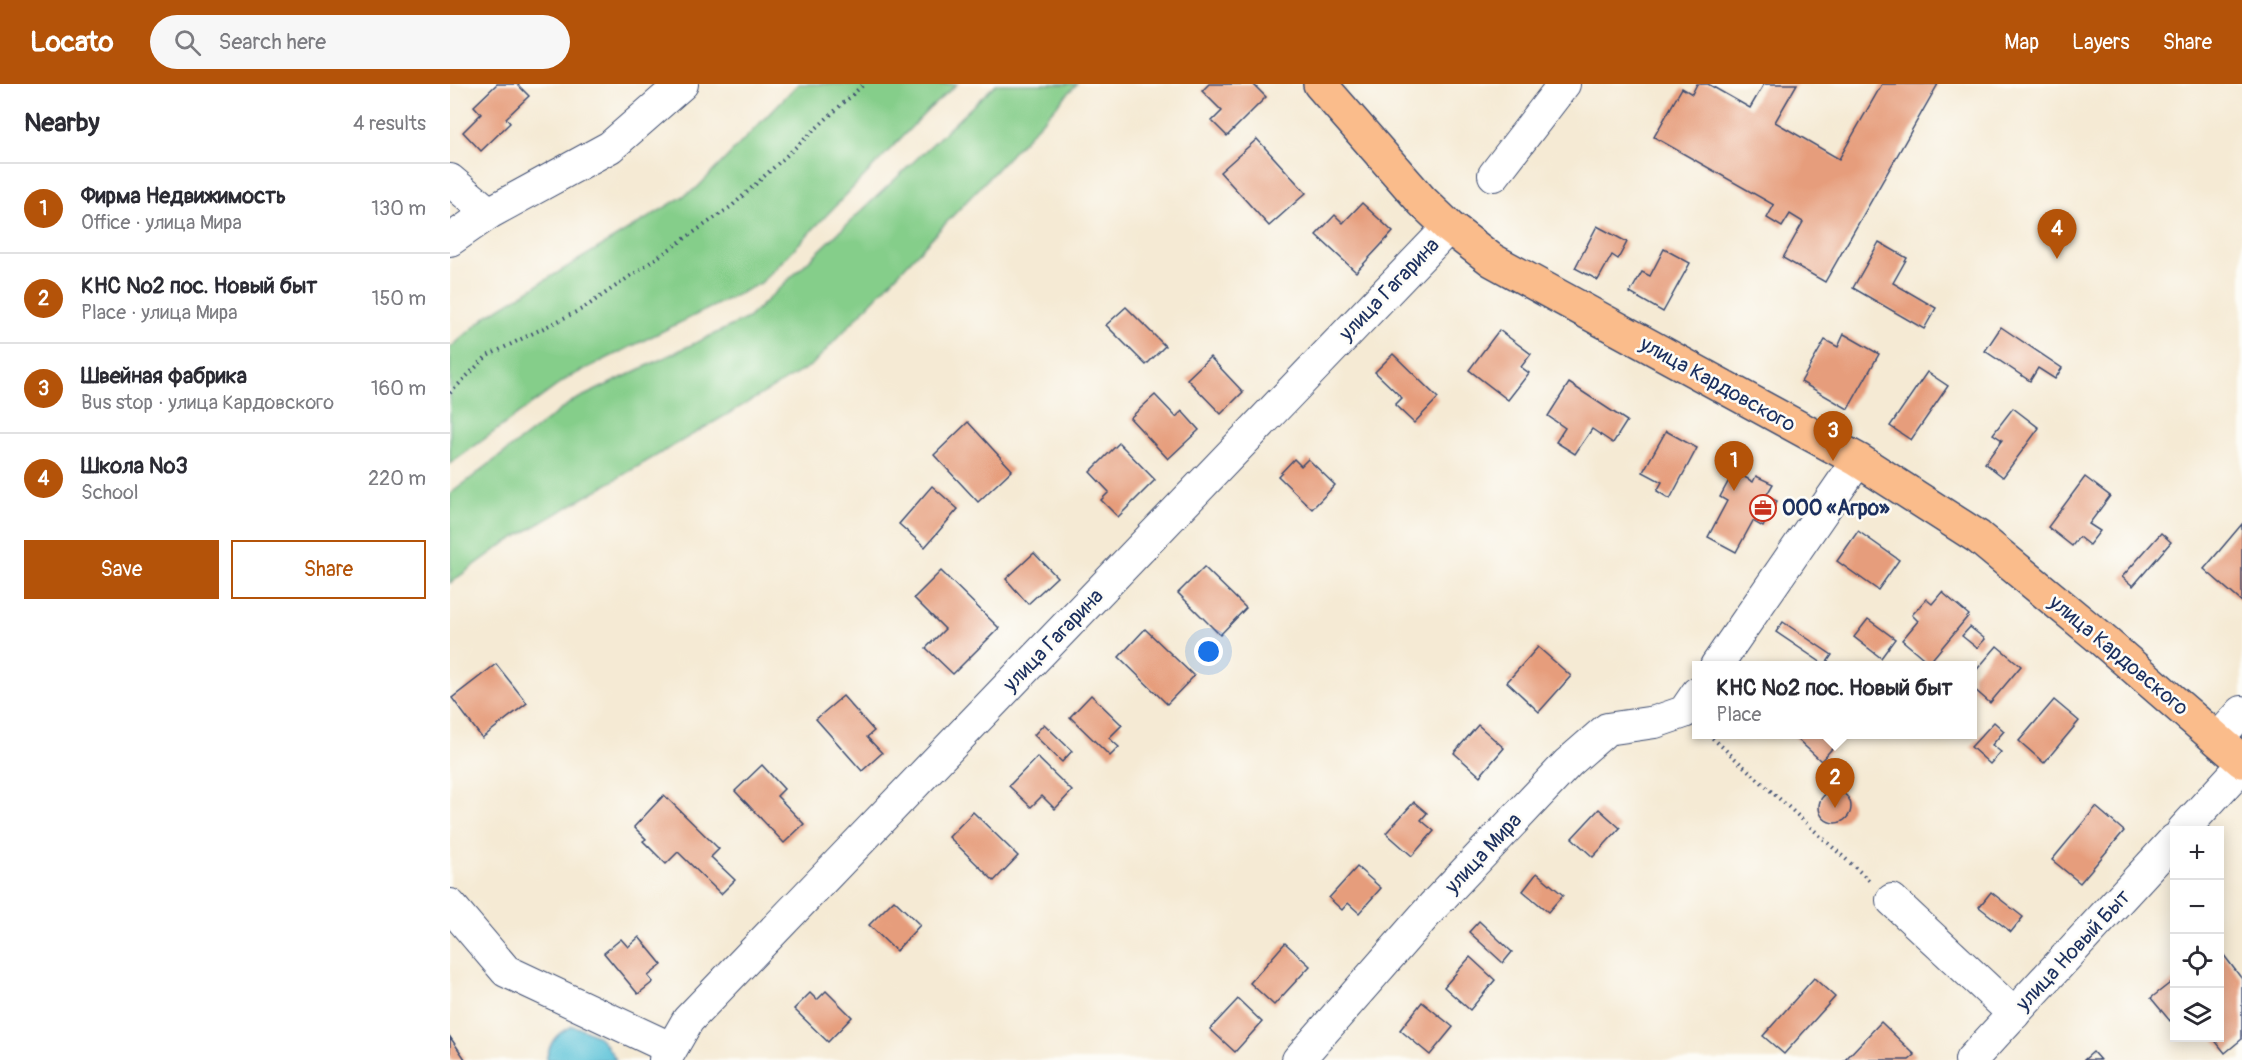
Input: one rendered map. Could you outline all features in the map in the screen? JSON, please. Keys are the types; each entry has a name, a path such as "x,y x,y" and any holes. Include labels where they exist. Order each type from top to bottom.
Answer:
{"main road":[{"name":"улица Кардовского","path":"1320,84 1422,201 1449,227 1492,260 1858,460 1977,537 2242,761"}],"street":[{"path":"450,240 489,213 610,147 682,84"},
{"path":"1494,175 1564,84"},
{"path":"450,180 489,213"},
{"name":"улица Гагарина","path":"668,1054 688,1020 1449,227"},
{"path":"1719,661 1858,460"},
{"name":"улица Мира","path":"1298,1060 1433,906 1568,763 1607,729 1655,722 1684,712 1692,700"},
{"path":"2218,739 2242,712"},
{"path":"2188,826 2242,766"},
{"name":"улица Новый Быт","path":"1971,1060 2170,845"},
{"path":"1892,900 2014,1014"},
{"path":"450,905 507,971 668,1054"}],"path":[{"path":"450,393 487,356 584,308 732,206 864,84"},
{"path":"1712,739 1892,900"}],"green space":[{"path":"798,84 957,84 929,109 761,283 569,377 450,464 450,348 488,315 697,188"},
{"path":"996,84 1077,84 812,365 501,546 450,583 450,494 571,402 748,318"}],"water":[{"path":"572,1026 598,1037 616,1060 546,1060 554,1039"}],"building":[{"path":"497,84 517,84 529,96 506,118 510,123 481,151 463,132 481,114 474,106"},
{"path":"1209,84 1253,84 1266,97 1227,136 1212,121 1222,111 1202,91"},
{"path":"1697,84 1708,84 1750,108 1764,84 1797,84 1775,122 1839,159 1882,84 1938,84 1825,282 1783,258 1803,222 1790,214 1782,227 1767,218 1774,205 1654,137 1682,88 1692,94"},
{"path":"1257,139 1306,193 1269,226 1220,172"},
{"path":"1362,203 1393,232 1356,272 1316,235 1335,215 1343,223"},
{"path":"1597,226 1627,242 1618,259 1612,255 1598,280 1575,268"},
{"path":"1879,242 1907,258 1893,283 1936,308 1924,329 1853,288"},
{"path":"1664,249 1690,263 1663,312 1630,293 1642,272 1650,276"},
{"path":"1126,307 1165,346 1146,365 1106,325"},
{"path":"2001,327 2062,368 2055,379 2038,368 2030,381 1985,351"},
{"path":"1499,330 1531,354 1521,367 1529,373 1508,400 1469,370"},
{"path":"1844,334 1879,354 1848,409 1801,382 1825,340 1838,347"},
{"path":"1393,354 1438,398 1414,423 1395,405 1402,398 1375,372"},
{"path":"1210,357 1243,392 1221,414 1187,379"},
{"path":"1927,372 1948,386 1911,440 1890,426"},
{"path":"1569,383 1627,421 1613,443 1592,429 1575,454 1556,442 1565,428 1548,416"},
{"path":"1155,395 1176,417 1182,411 1199,430 1168,459 1130,418"},
{"path":"2013,408 2039,428 2003,477 1985,463 2002,440 1993,434"},
{"path":"968,422 1012,470 978,502 934,455"},
{"path":"1666,431 1697,448 1670,499 1657,491 1662,482 1643,472"},
{"path":"1119,443 1155,480 1118,517 1101,500 1109,492 1090,472"},
{"path":"1294,459 1301,466 1308,459 1335,485 1312,509 1278,476"},
{"path":"1734,471 1753,482 1756,476 1773,484 1766,496 1777,501 1763,527 1753,521 1736,552 1708,537 1727,501 1720,497"},
{"path":"2085,477 2110,496 2089,524 2100,531 2089,545 2079,537 2072,546 2048,527"},
{"path":"932,486 958,509 925,547 899,524"},
{"path":"2242,524 2242,602 2204,569"},
{"path":"1858,531 1899,560 1878,590 1837,561"},
{"path":"2161,533 2171,542 2133,586 2122,577"},
{"path":"1034,553 1057,577 1028,604 1006,579"},
{"path":"1204,567 1246,608 1220,635 1178,593"},
{"path":"941,571 999,628 953,674 926,648 945,629 914,598"},
{"path":"1942,592 1969,615 1931,661 1927,661 1902,640 1918,621 1912,615 1926,599 1932,604"},
{"path":"1868,619 1895,639 1881,658 1854,637"},
{"path":"1783,622 1832,655 1828,661 1819,661 1776,632"},
{"path":"1970,627 1985,639 1977,648 1962,636"},
{"path":"1145,629 1194,676 1167,704 1119,657"},
{"path":"1997,646 2021,666 1990,703 1977,692 1977,669"},
{"path":"1538,647 1571,676 1539,712 1507,682"},
{"path":"496,664 527,703 482,738 452,698"},
{"path":"1091,695 1122,725 1109,738 1119,747 1110,756 1070,717"},
{"path":"843,696 874,731 867,737 882,753 862,771 816,719"},
{"path":"2054,700 2079,721 2044,763 2019,741"},
{"path":"1994,722 2004,731 1992,745 2001,752 1990,764 1971,747"},
{"path":"1044,724 1072,751 1062,762 1034,735"},
{"path":"1478,725 1504,748 1480,776 1454,753"},
{"path":"1797,739 1835,739 1838,742 1821,761"},
{"path":"1037,757 1072,791 1055,809 1042,796 1031,807 1009,786"},
{"path":"762,765 784,789 777,796 804,824 784,843 735,791"},
{"path":"1835,791 1846,796 1851,807 1846,818 1835,823 1824,818 1819,807 1824,796"},
{"path":"664,795 719,849 711,857 735,880 721,894 678,852 666,864 643,841 646,839 634,827"},
{"path":"1414,802 1427,813 1421,820 1434,831 1412,856 1386,833"},
{"path":"2096,807 2124,831 2080,883 2052,860"},
{"path":"1599,809 1620,828 1593,857 1572,838"},
{"path":"973,812 1018,856 994,881 949,837"},
{"path":"1357,867 1381,888 1359,913 1348,903 1342,910 1329,898"},
{"path":"1537,873 1563,895 1548,912 1523,891"},
{"path":"1991,892 2023,917 2011,932 1979,907"},
{"path":"894,900 920,925 896,951 869,925"},
{"path":"1479,921 1512,952 1503,963 1469,932"},
{"path":"639,937 662,965 648,976 653,982 638,994 604,953 621,939 628,947"},
{"path":"1285,943 1310,966 1274,1005 1250,983"},
{"path":"2224,955 2242,979 2242,1039 2225,1053 2216,1042 2224,1042"},
{"path":"1470,957 1495,980 1470,1010 1444,987"},
{"path":"1814,978 1835,997 1784,1054 1763,1036"},
{"path":"2170,983 2170,1021 2151,998"},
{"path":"826,991 852,1017 828,1042 794,1009 810,993 817,1000"},
{"path":"1238,999 1262,1022 1235,1052 1210,1029"},
{"path":"1422,1002 1453,1027 1430,1055 1400,1030"},
{"path":"1881,1022 1915,1055 1909,1060 1845,1060"},
{"path":"450,1037 465,1059 450,1060"},
{"path":"2093,1052 2100,1060 2084,1060"}],"place":[{"name":"Школа №3","path":"2057,259"},
{"name":"Швейная фабрика","path":"1833,461"},
{"name":"Фирма Недвижимость","path":"1734,491"},
{"name":"ООО «Агро»","path":"1763,508"},
{"name":"КНС №2 пос. Новый быт","path":"1835,808"}]}
